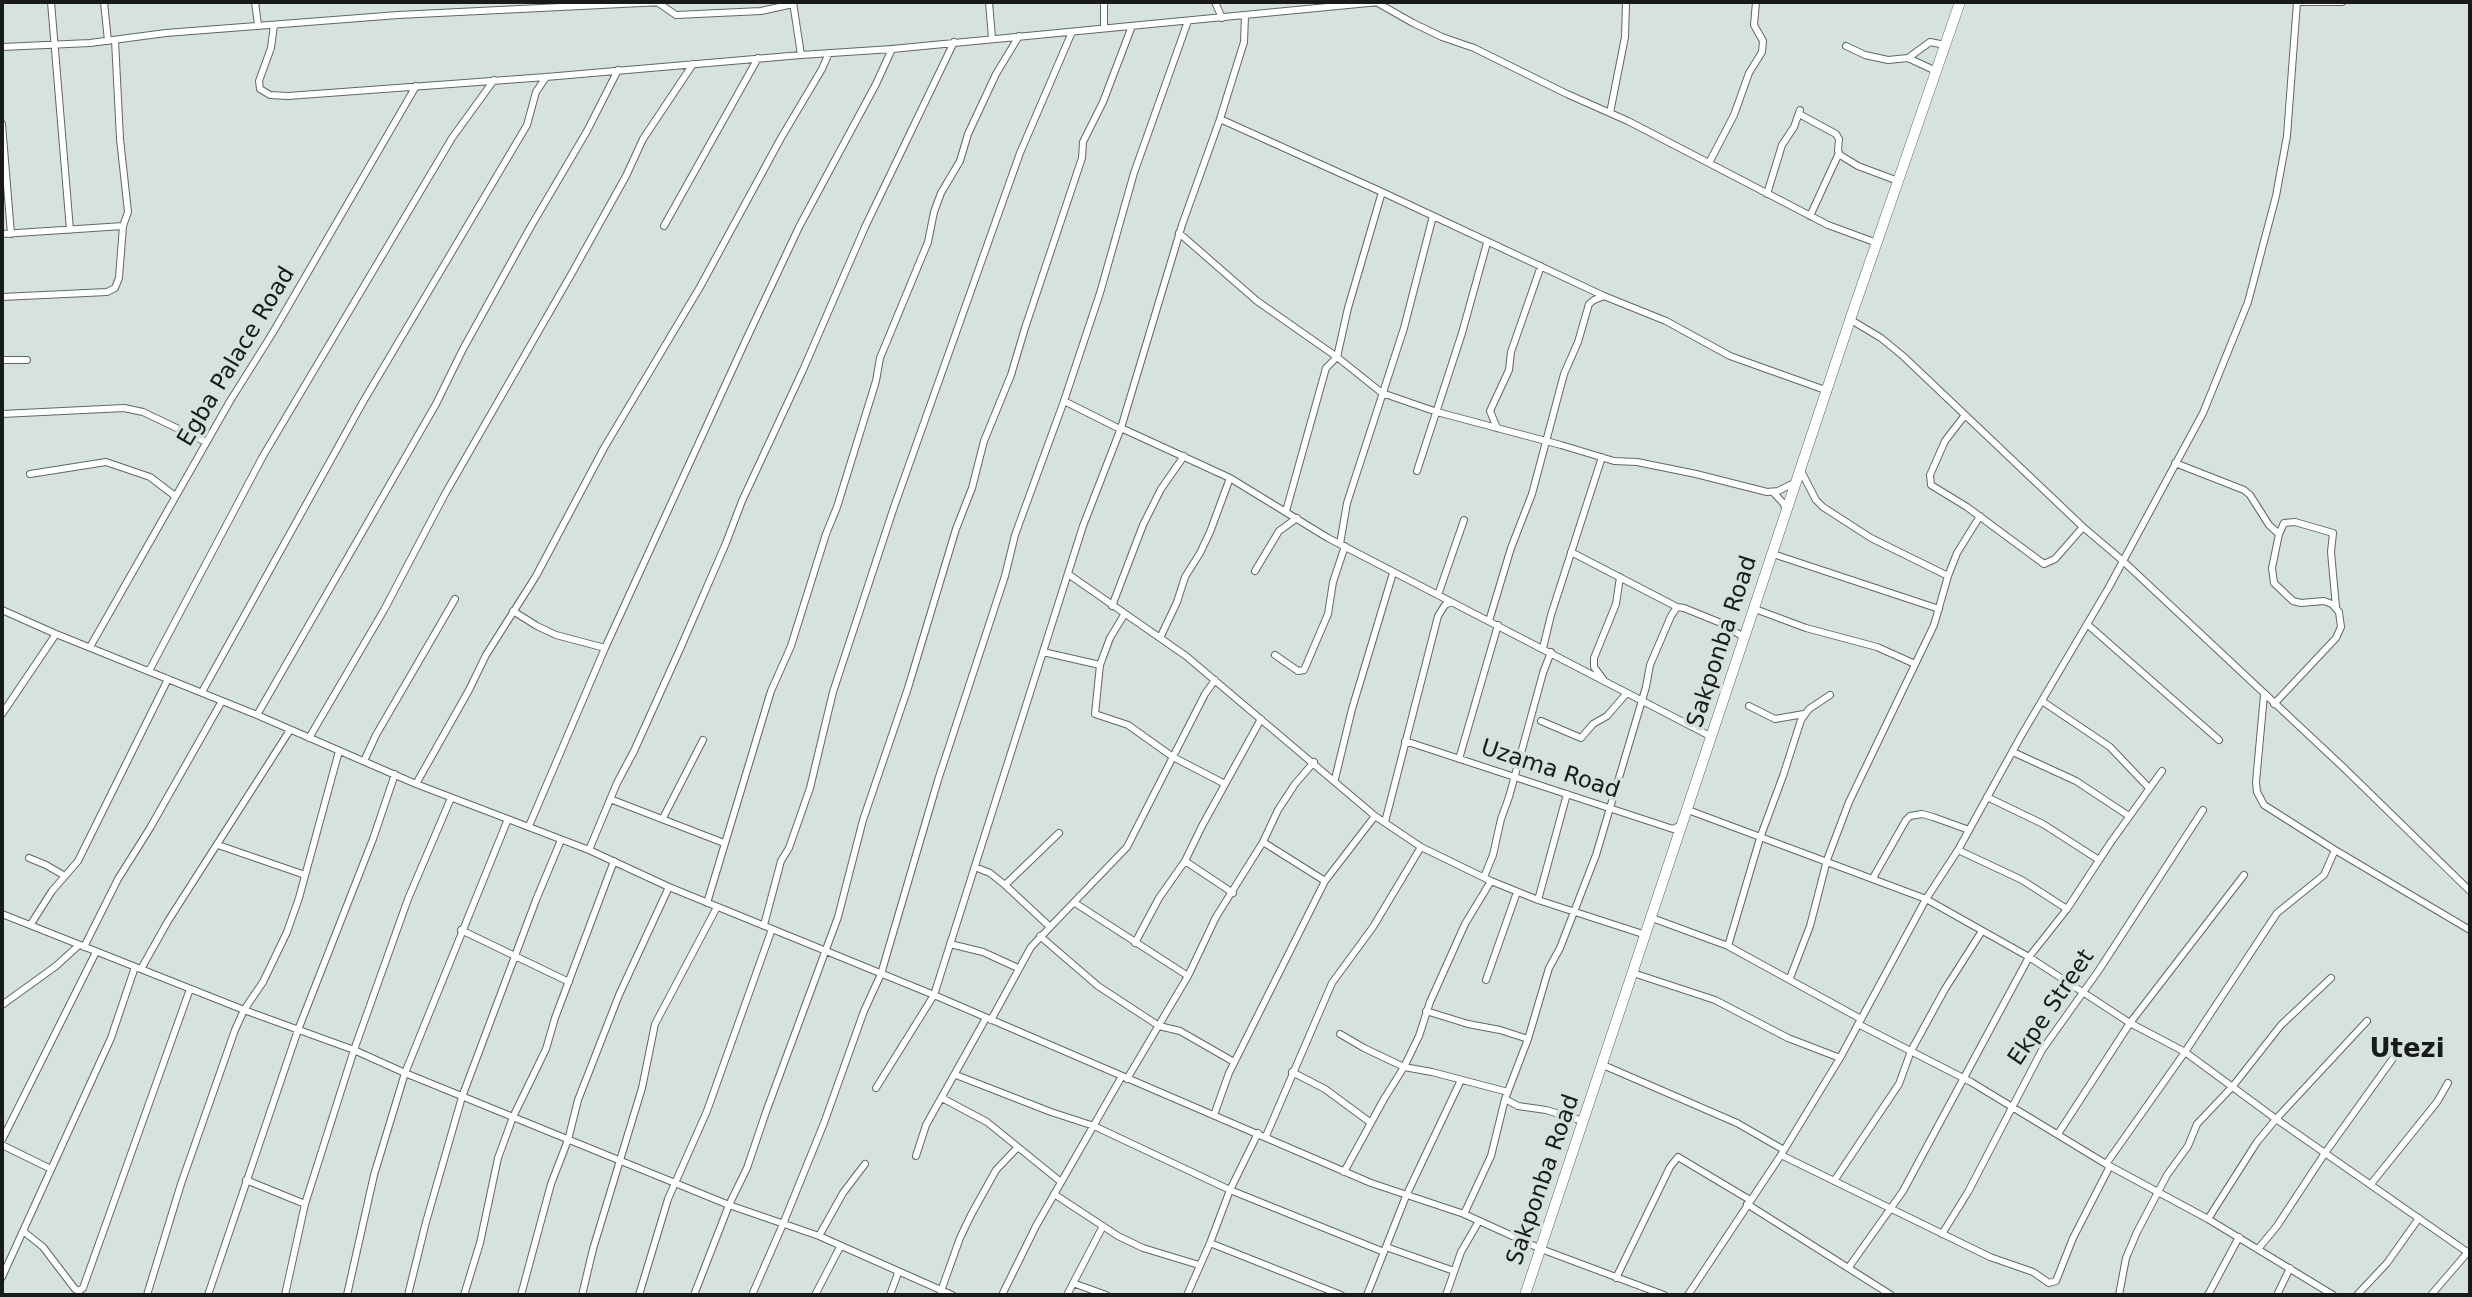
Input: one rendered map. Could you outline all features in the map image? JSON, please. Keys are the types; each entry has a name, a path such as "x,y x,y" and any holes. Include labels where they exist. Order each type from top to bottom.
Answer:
{"main road":[{"name":"Sakponba Road","path":"1525,1295 1960,2"}],"street":[{"path":"51,2 69,230"},
{"path":"2,297 107,292 115,288 119,278 123,226 128,212 111,41 104,2"},
{"path":"256,2 258,25"},
{"path":"2,47 111,41 258,25 526,5 660,2 676,15 761,11 793,3 802,55"},
{"path":"989,2 992,38"},
{"path":"1104,2 1104,28"},
{"path":"1214,2 1222,18"},
{"path":"274,25 271,48 259,81 260,89 270,95 288,96 892,49 1245,16 1338,3 1377,2 1442,37 1474,48 1610,113 1810,216 1877,243"},
{"path":"1610,113 1625,37 1626,2"},
{"path":"1709,163 1734,115 1749,73 1762,52 1763,41 1754,25 1756,2"},
{"path":"1688,1295 1840,1058 1926,899 1958,850 2123,561 2203,413 2248,302 2276,196 2287,136 2297,2 2342,2"},
{"path":"876,1088 934,995 1083,526 1120,428 1179,233 1220,119 1244,42 1245,16"},
{"path":"752,1295 824,1124 864,1012 881,974 938,780 1005,576 1015,536 1064,401 1100,293 1134,173 1188,21"},
{"path":"694,1295 729,1205 747,1168 765,1112 838,917 863,820 901,712 956,529 972,488 984,441 1011,375 1079,166 1083,142 1103,102 1132,26"},
{"path":"765,925 781,861 789,848 810,788 833,692 898,496 1020,153 1072,32"},
{"path":"707,903 771,691 791,646 837,507 873,393 880,358 928,242 941,193 960,161 968,134 996,74 1019,36"},
{"path":"589,850 865,227 954,42"},
{"path":"1908,58 1930,43 1945,45"},
{"path":"1846,46 1865,55 1883,59 1908,58 1936,71"},
{"path":"529,826 605,648 799,227 892,49"},
{"path":"416,784 470,690 486,655 536,576 581,489 655,359 700,287 829,52"},
{"path":"664,226 758,58"},
{"path":"309,738 384,610 415,548 572,274 626,176 643,139 693,64"},
{"path":"257,715 436,404 463,349 587,131 618,69"},
{"path":"202,692 363,402 433,288 527,125 536,92 546,77"},
{"path":"149,671 263,456 452,138 494,80"},
{"name":"Egba Palace Road","path":"90,647 206,442 341,218 416,86"},
{"path":"1767,194 1782,145 1800,112 1836,134 1839,139 1839,153 1810,216"},
{"path":"1220,119 1604,296 1666,321 1730,356 1828,391"},
{"path":"2,124 11,234"},
{"path":"1839,153 1858,166 1898,181"},
{"path":"1286,511 1326,368 1337,357 1348,308 1382,192"},
{"path":"1275,655 1298,671 1304,670 1328,614 1342,545 1347,503 1404,328 1433,216"},
{"path":"2,234 123,226"},
{"path":"1179,233 1256,301 1337,357 1382,393 1437,412 1614,461 1637,462 1773,492 1785,509"},
{"path":"1416,471 1437,412 1488,243"},
{"path":"1497,428 1490,411 1509,370 1511,352 1541,266"},
{"path":"1489,621 1511,548 1532,494 1564,374 1578,342 1589,304 1604,296"},
{"path":"1851,320 1891,345 2470,891"},
{"path":"2,360 27,360"},
{"path":"1064,401 1230,478 1394,573 1712,737"},
{"path":"2,414 124,408 143,412 206,442"},
{"path":"1965,415 1945,441 1930,480 1936,489 1980,516 2044,564 2055,559 2083,527"},
{"path":"1112,606 1143,525 1161,489 1184,456"},
{"path":"1543,648 1602,457"},
{"path":"30,474 106,463 150,477 175,496"},
{"path":"2175,463 2244,490 2269,525 2279,534"},
{"path":"1801,471 1816,500 1824,507 1871,538 1948,576"},
{"path":"1160,638 1185,577 1200,553 1230,478"},
{"path":"1773,492 1797,481"},
{"path":"1790,978 1810,926 1827,860 1849,802 1934,625 1948,576 1965,539 1980,516"},
{"path":"1255,571 1279,531 1297,518"},
{"path":"1438,595 1464,520"},
{"path":"2274,704 2336,638 2341,626 2336,607 2331,552 2333,533 2290,522 2284,523 2272,568 2277,589 2293,601 2324,601 2336,607"},
{"path":"1571,552 1676,607 1701,613 1745,638"},
{"path":"1773,554 1939,609"},
{"path":"1335,779 1352,709 1394,573"},
{"path":"1068,574 1215,680 1335,779 1375,816 1420,847 1517,892 1646,935"},
{"path":"1605,683 1594,667 1594,658 1616,604 1620,577"},
{"path":"364,761 376,735 455,599"},
{"path":"1385,822 1438,616 1445,605 1451,602"},
{"path":"1464,1214 1491,1156 1507,1096 1528,1040 1549,968 1560,948 1596,855 1650,665 1676,607"},
{"path":"2,610 416,784 589,850 669,887 934,995 1266,1136 1291,1150 1406,1196 1464,1214 1541,1249 1664,1295"},
{"path":"1755,610 1806,628 1877,646 1915,664"},
{"path":"513,611 537,626 605,648"},
{"path":"1124,615 1110,638 1100,665 1095,714 1128,725 1173,757 1225,784"},
{"path":"2087,624 2219,740"},
{"path":"1459,759 1497,625"},
{"path":"2,714 56,634"},
{"path":"1043,652 1100,665"},
{"path":"1344,1171 1404,1067 1419,1036 1426,1011 1488,879 1496,835 1551,652"},
{"path":"31,925 52,891 78,861 168,678"},
{"path":"916,1156 926,1125 1018,968 1049,926 1075,903 1127,847 1205,694 1215,680"},
{"path":"1541,721 1581,738 1593,724 1607,716 1626,694"},
{"path":"1749,706 1775,719 1804,714 1830,695"},
{"path":"2264,695 2256,782 2260,799 2283,818 2470,930"},
{"path":"2,1005 81,946 222,701"},
{"path":"2042,701 2110,747 2149,788"},
{"path":"1728,946 1760,838 1804,714"},
{"path":"1135,943 1185,861 1261,719"},
{"path":"2,1277 111,1038 138,968 290,730"},
{"path":"663,818 703,740"},
{"name":"Uzama Road","path":"1405,741 1673,828 1683,824"},
{"path":"147,1295 181,1184 228,1047 244,1010 263,982 287,932 339,751"},
{"path":"2013,752 2077,781 2129,816"},
{"path":"1002,1295 1035,1226 1094,1126 1159,1026 1188,976 1216,917 1263,842 1278,810 1314,762"},
{"path":"1849,1267 1914,1171 1962,1077 2029,957 2067,909 2162,771"},
{"path":"208,1295 298,1030 373,839 395,775"},
{"path":"1538,900 1567,794"},
{"path":"1987,797 2043,824 2099,860"},
{"path":"285,1295 305,1204 354,1050 408,899 451,798"},
{"path":"610,799 724,843"},
{"path":"1688,810 1926,899 2029,957 2130,1023 2185,1052 2276,1119 2469,1253 2431,1295"},
{"name":"Ekpe Street","path":"1942,1234 1973,1183 2042,1050 2099,970 2203,810"},
{"path":"1873,878 1910,816 1922,814 1969,830"},
{"path":"1214,1115 1234,1062 1325,881 1375,816"},
{"path":"347,1295 374,1175 405,1073 508,819"},
{"path":"1005,885 1059,833"},
{"path":"408,1295 426,1222 463,1097 561,840"},
{"path":"1263,842 1325,881"},
{"path":"218,845 305,875"},
{"path":"1266,1136 1332,983 1373,927 1420,847"},
{"path":"1958,850 2021,880 2067,909"},
{"path":"1603,1065 1737,1123 1834,1181 1990,1257 2033,1272 2045,1282 2054,1283 2108,1165 2277,913 2324,875 2335,850"},
{"path":"29,858 46,864 65,876"},
{"path":"464,1295 480,1243 498,1158 513,1117 546,1049 614,861"},
{"path":"1185,861 1233,893"},
{"path":"975,867 990,873 1049,926"},
{"path":"2058,1134 2130,1023 2244,875"},
{"path":"521,1295 551,1184 568,1140 578,1100 619,995 669,887"},
{"path":"1486,980 1517,892"},
{"path":"1075,903 1188,976"},
{"path":"582,1295 642,1088 655,1024 717,907"},
{"path":"2,914 244,1010 354,1050 619,1161 819,1237 947,1294 960,1238 971,1215 996,1170 1017,1148"},
{"path":"1652,918 1728,946 1790,978 1860,1022 1962,1077 2108,1165 2239,1237 2333,1295"},
{"path":"639,1295 668,1199 707,1111 772,929"},
{"path":"461,930 569,982"},
{"path":"1834,1181 1899,1084 1911,1051 1945,989 1982,931"},
{"path":"1040,936 1098,986 1159,1026 1180,1031 1234,1062"},
{"path":"950,944 983,952 1018,968"},
{"path":"51,1170 2,1142 96,952"},
{"path":"1633,973 1715,999 1788,1038 1840,1058"},
{"path":"2119,1295 2126,1258 2137,1232 2167,1175 2182,1156 2197,1124 2232,1086 2281,1025 2331,978"},
{"path":"23,1231 43,1247 75,1289 79,1291 83,1288 190,989"},
{"path":"1426,1011 1528,1040"},
{"path":"2208,1219 2257,1142 2367,1021"},
{"path":"1340,1034 1404,1067 1461,1080 1507,1096 1518,1106 1546,1110 1583,1121"},
{"path":"2258,1249 2277,1226 2394,1057"},
{"path":"1292,1072 1325,1089 1371,1123"},
{"path":"956,1074 1094,1126 1230,1190 1385,1249 1454,1271"},
{"path":"1367,1295 1406,1196 1461,1080"},
{"path":"2371,1184 2437,1102 2448,1083"},
{"path":"942,1098 987,1122 1061,1182"},
{"path":"1187,1295 1230,1190 1258,1133"},
{"path":"1616,1278 1678,1157 1891,1295"},
{"path":"819,1237 843,1193 865,1164"},
{"path":"246,1181 305,1204"},
{"path":"1054,1194 1143,1248 1199,1265"},
{"path":"2357,1295 2387,1263 2419,1218"},
{"path":"1446,1295 1461,1252 1479,1221"},
{"path":"1067,1295 1103,1226"},
{"path":"2208,1295 2239,1237"},
{"path":"1210,1243 1341,1295"},
{"path":"815,1295 840,1247"},
{"path":"2277,1295 2290,1268"},
{"path":"890,1295 898,1273"},
{"path":"1073,1283 1106,1295"}],"district":[{"name":"Utezi","path":"2407,1050"}]}
